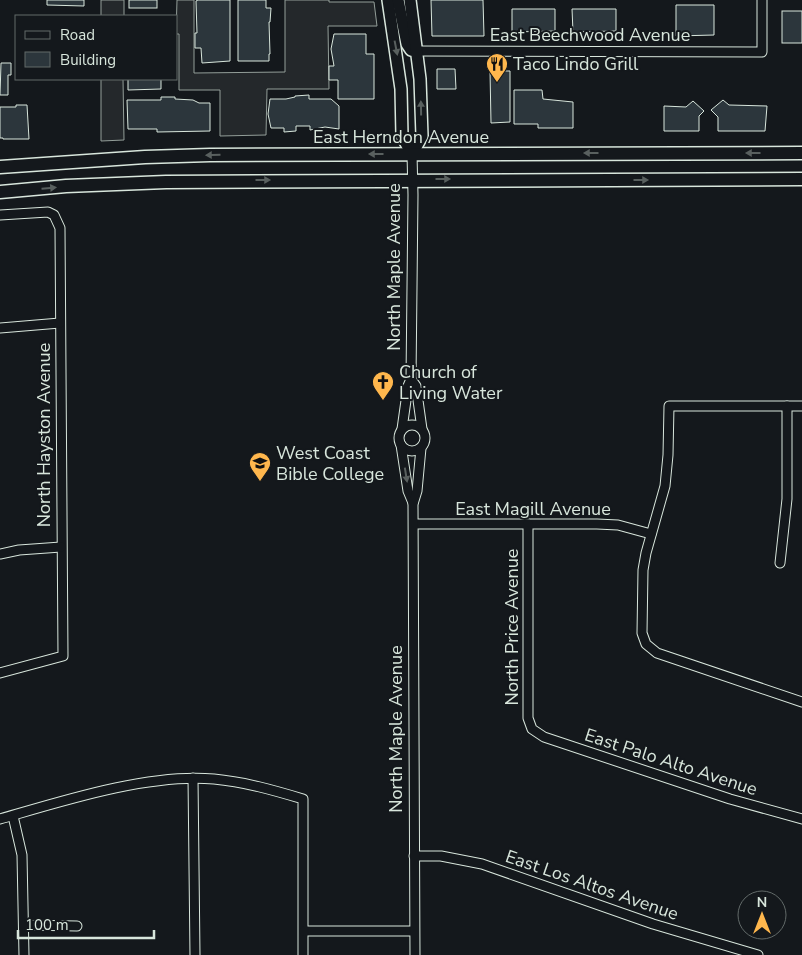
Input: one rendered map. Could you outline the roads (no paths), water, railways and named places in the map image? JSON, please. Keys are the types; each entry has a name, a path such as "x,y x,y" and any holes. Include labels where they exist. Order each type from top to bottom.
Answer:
{"main road":[{"name":"East Herndon Avenue","path":"0,167 145,157 802,153"},
{"path":"0,192 66,186 166,182 412,179 802,179"}],"street":[{"name":"North Maple Avenue","path":"388,0 400,72 402,136 412,154 411,379 408,386 402,429 398,437 408,491 413,504 414,524 414,955"},
{"path":"398,0 407,44 411,50 417,51"},
{"name":"North Maple Avenue","path":"410,0 420,79 422,136 412,154"},
{"name":"East Beechwood Avenue","path":"417,51 762,52 762,0"},
{"name":"North Hayston Avenue","path":"0,215 48,212 54,215 60,228 63,656 0,674"},
{"path":"0,328 60,323"},
{"name":"North Maple Avenue","path":"411,379 416,386 422,429 425,437 413,504"},
{"path":"802,406 669,406 665,486 646,553 642,633 646,644 657,653 802,702"},
{"path":"780,563 787,499 787,406"},
{"path":"402,429 410,425 422,429"},
{"path":"400,445 410,452 422,448"},
{"name":"East Magill Avenue","path":"414,524 608,524 651,534"},
{"name":"North Price Avenue","path":"528,524 528,718 532,729"},
{"path":"0,554 26,549 61,547"},
{"name":"East Palo Alto Avenue","path":"532,729 544,737 730,800 802,819"},
{"path":"194,778 195,955"},
{"path":"0,820 107,790 165,780 194,778 246,783 303,800 304,955"},
{"path":"13,816 22,855 24,955"},
{"name":"East Los Altos Avenue","path":"414,856 441,856 482,864 653,924 758,955"},
{"path":"24,924 77,926"},
{"path":"304,931 414,931"}],"place":[{"name":"Taco Lindo Grill","path":"497,83"},
{"name":"Church of Living Water","path":"383,401"},
{"name":"West Coast Bible College","path":"260,482"}]}
